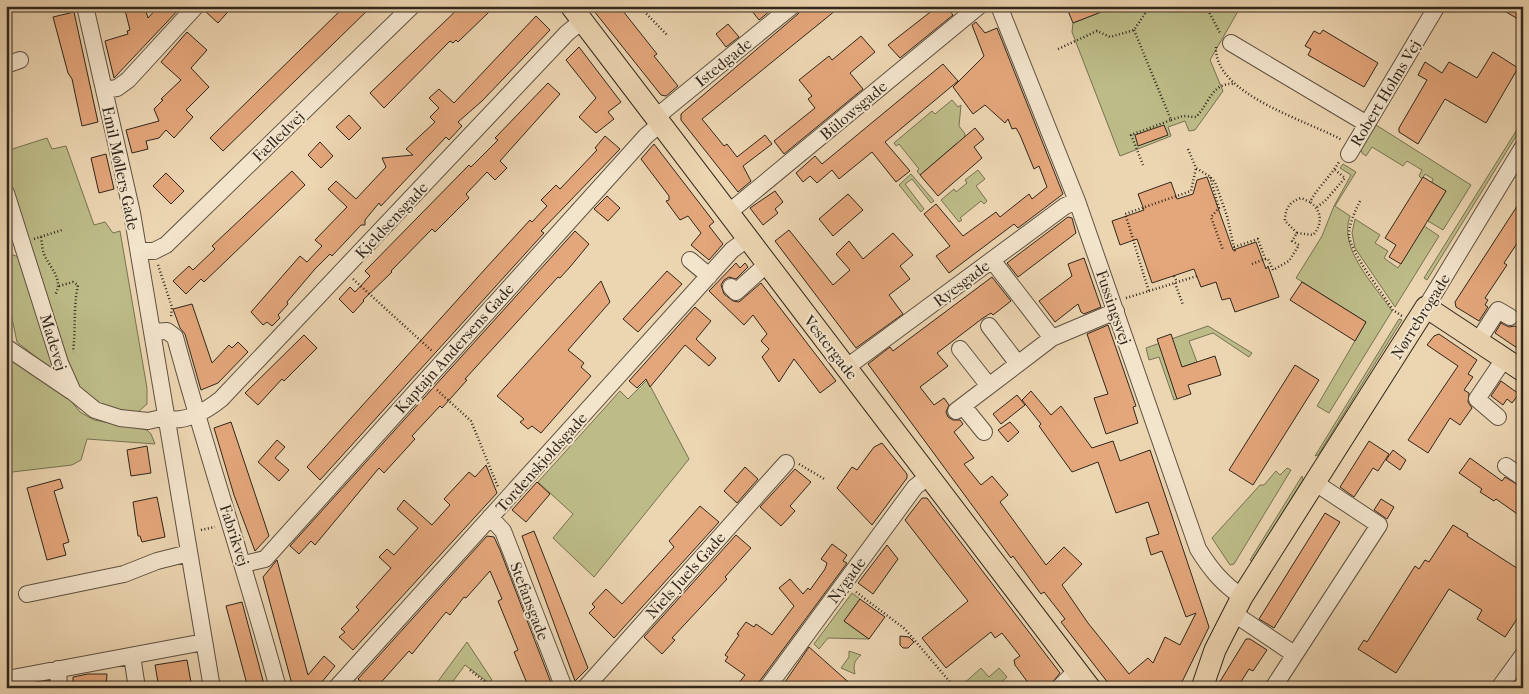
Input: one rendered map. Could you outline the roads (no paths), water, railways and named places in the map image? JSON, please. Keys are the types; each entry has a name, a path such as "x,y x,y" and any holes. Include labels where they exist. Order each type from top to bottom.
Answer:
{"main road":[{"name":"Vestergade","path":"576,13 1090,688"},
{"name":"Nørrebrogade","path":"1202,688 1215,650 1238,605 1426,307"},
{"path":"1426,307 1523,371"}],"street":[{"name":"Emil Møllers Gade","path":"85,6 132,213 146,251 152,332 212,688"},
{"path":"104,90 117,88 128,80 196,6"},
{"name":"Fælledvej","path":"146,251 166,245 412,6"},
{"name":"Istedgade","path":"658,121 792,6"},
{"name":"Bülowsgade","path":"728,213 979,6"},
{"name":"Fussingsvej","path":"999,6 1077,201 1198,549 1210,570 1238,605"},
{"name":"Robert Holms Vej","path":"1351,150 1437,6"},
{"name":"Kjeldsensgade","path":"196,414 221,399 560,40 576,13"},
{"path":"1221,42 1366,124"},
{"name":"Kaptajn Andersens Gade","path":"244,564 265,558 658,121"},
{"name":"Nørrebrogade","path":"1426,307 1523,147"},
{"name":"Madevej","path":"6,193 60,363 72,392 94,410 120,418 148,421 166,418"},
{"name":"Ryesgade","path":"847,368 1064,206 1077,201"},
{"name":"Tordenskjoldsgade","path":"336,688 708,276 732,250 748,239"},
{"path":"690,260 708,276"},
{"path":"992,260 1052,338"},
{"path":"731,287 736,292 766,264"},
{"path":"984,432 960,408 1052,338 1114,307"},
{"path":"1478,341 1498,310 1510,317"},
{"path":"989,326 1018,364"},
{"path":"152,332 170,332 175,337 196,414 179,421 166,418"},
{"path":"6,347 50,374 72,392"},
{"path":"960,349 988,386"},
{"path":"1498,417 1477,399 1504,358"},
{"name":"Fabrikvej","path":"196,414 244,564 278,688"},
{"name":"Niels Juels Gade","path":"585,688 786,463"},
{"path":"1506,466 1523,478"},
{"name":"Nygade","path":"767,688 915,487 929,476"},
{"path":"1273,688 1379,524 1314,482"},
{"name":"Stefansgade","path":"490,517 503,531 564,688"},
{"path":"27,594 124,574 189,553"},
{"path":"1238,605 1294,654"},
{"path":"6,680 204,642"},
{"path":"132,656 137,688"},
{"path":"1499,688 1523,656"},
{"path":"58,669 59,688"},
{"path":"1060,688 1077,670"}]}
